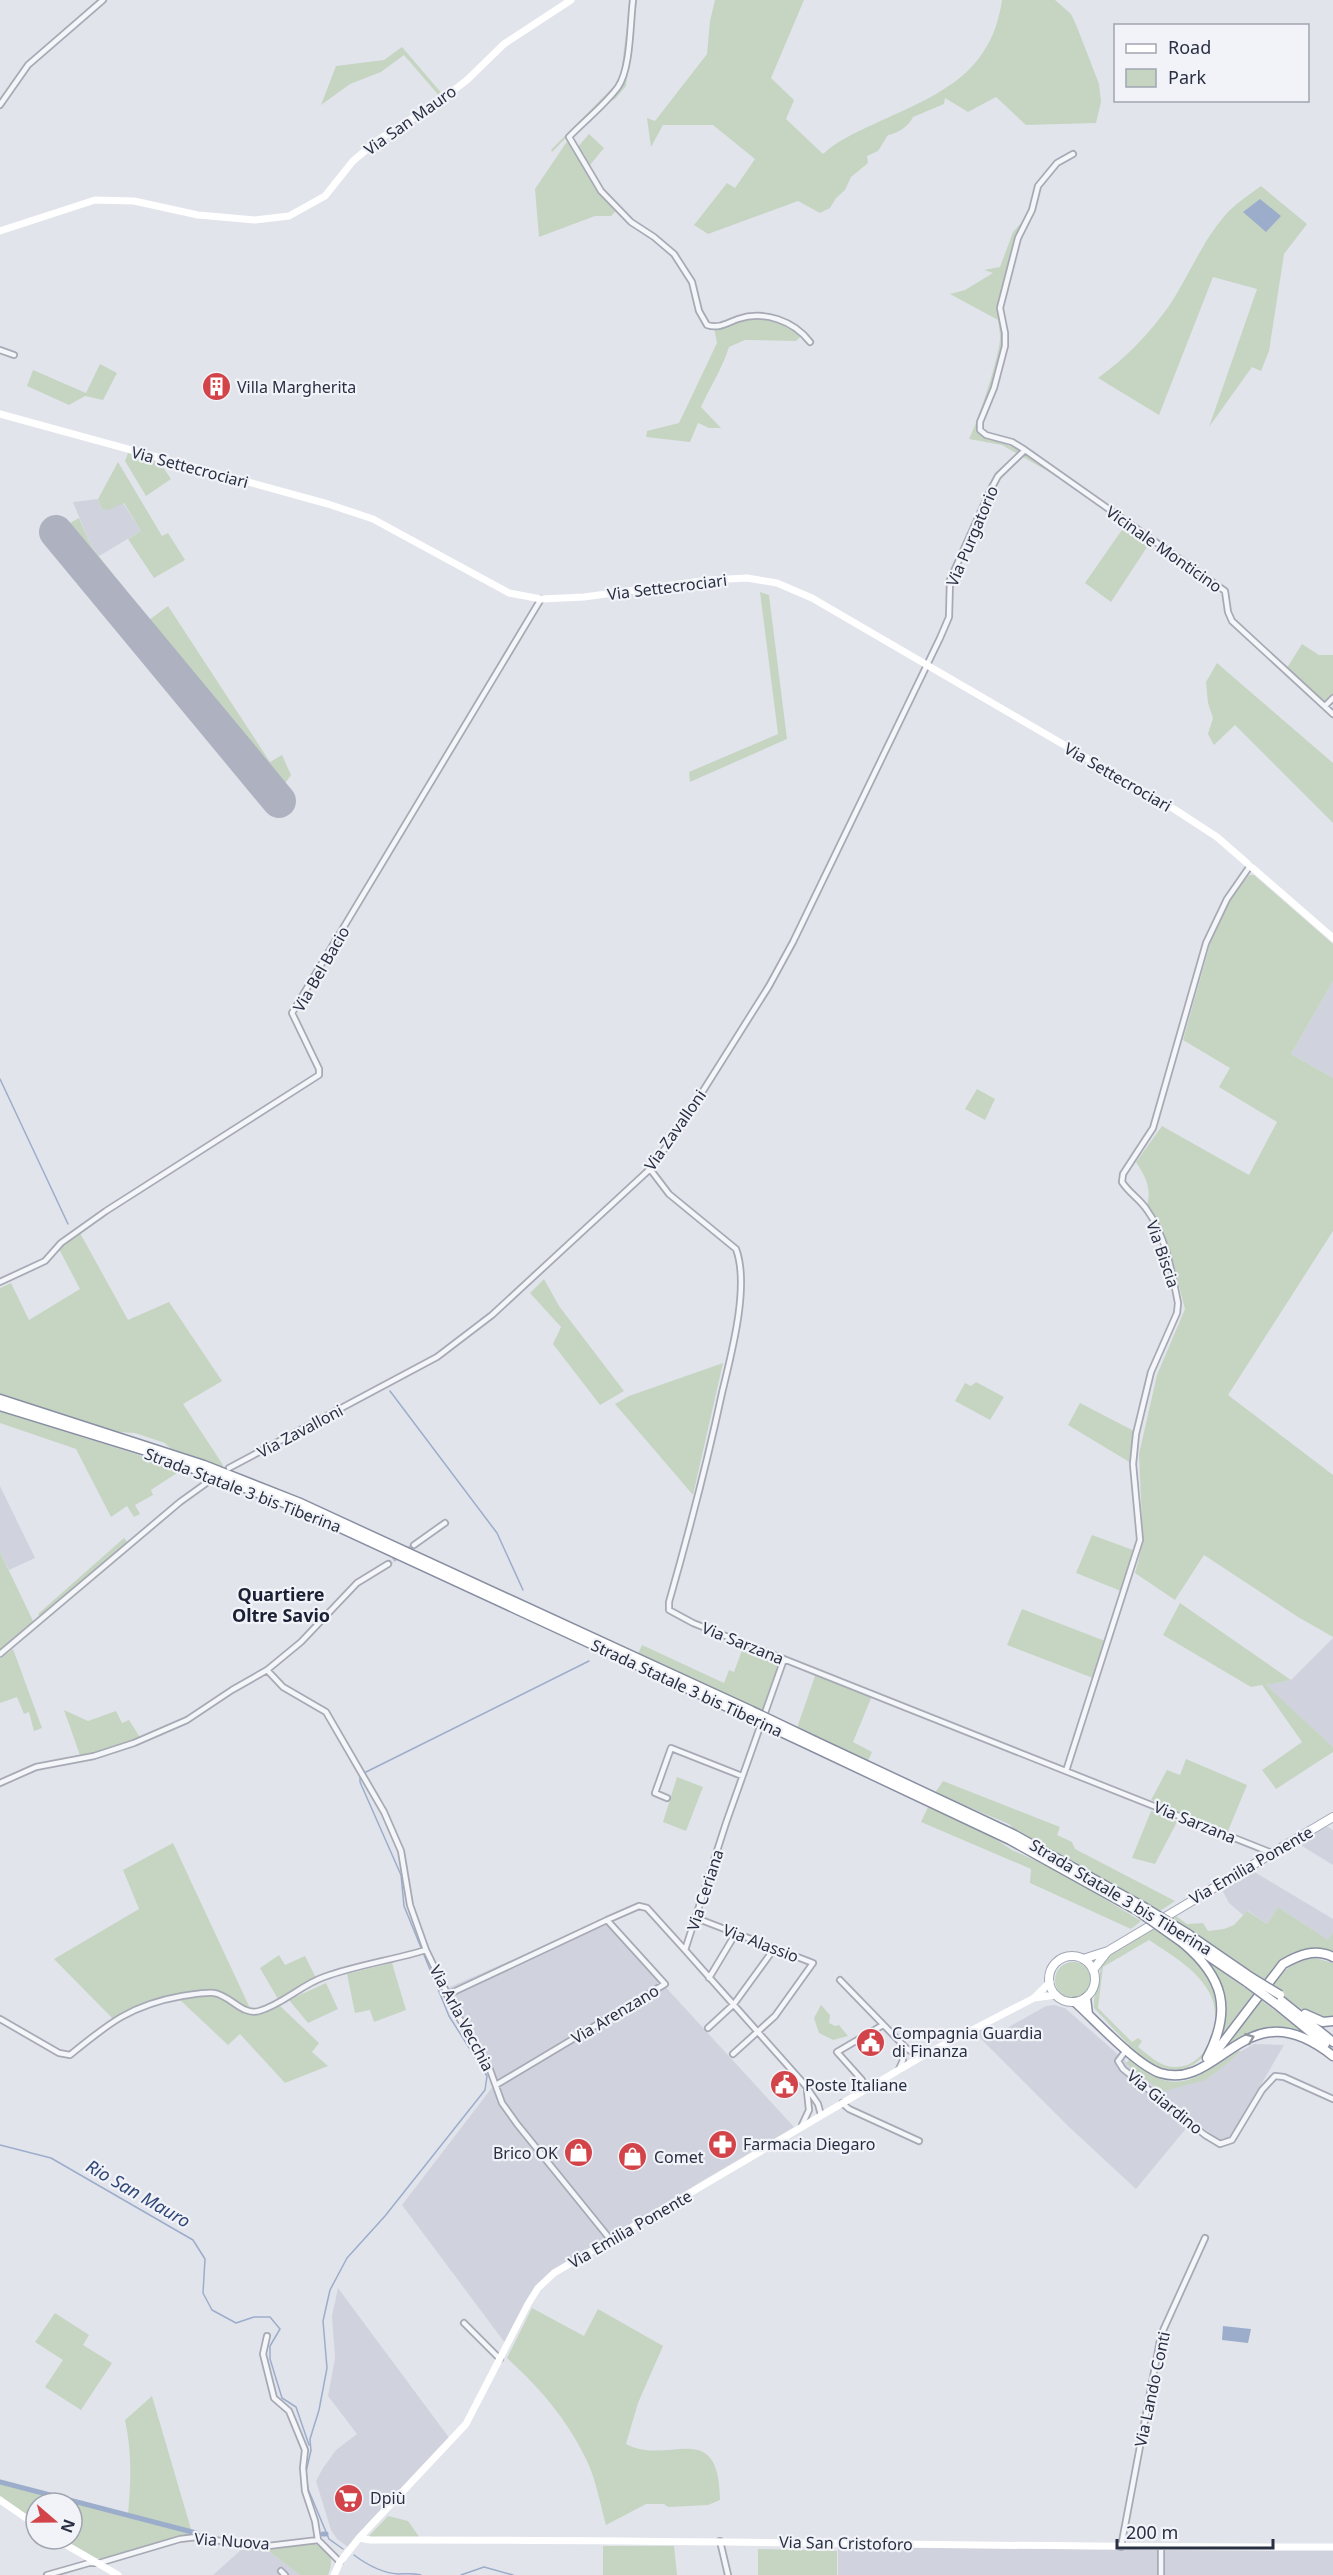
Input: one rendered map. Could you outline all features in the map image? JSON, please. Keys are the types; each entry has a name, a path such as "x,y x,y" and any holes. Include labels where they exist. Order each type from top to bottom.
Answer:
{"highway":[{"name":"Strada Statale 3 bis Tiberina","path":"0,1399 204,1464 287,1497 814,1744 1010,1840 1140,1908 1278,1999 1333,2042"},
{"name":"Strada Statale 3 bis Tiberina","path":"0,1406 146,1451 285,1503 750,1714"},
{"path":"1185,1939 1212,1973 1222,2004 1219,2032 1200,2068"},
{"path":"1200,2068 1221,2046 1283,1964 1298,1956 1313,1953 1333,1957"},
{"path":"1086,1998 1088,2014"},
{"name":"Strada Statale 3 bis Tiberina","path":"1278,1999 1333,2050"},
{"path":"1278,1999 1309,2017 1323,2022 1333,2021"},
{"path":"1075,2002 1145,2065 1159,2072 1173,2075 1187,2074 1200,2068 1241,2041 1258,2034 1275,2032 1307,2039 1333,2056"}],"main road":[{"name":"Via San Mauro","path":"0,231 95,200 134,201 198,215 255,220 290,216 325,196 353,160 378,140 437,103 467,80 504,44 571,0"},
{"name":"Via Settecrociari","path":"0,414 328,504 373,519 508,593 541,599 584,597 709,579 747,578 777,583 812,598 1174,809 1217,837 1333,938"},
{"name":"Via Emilia Ponente","path":"1083,1959 1108,1951 1333,1817"},
{"name":"Via Emilia Ponente","path":"1093,1970 1108,1951"},
{"path":"1070,1957 1083,1959 1093,1970 1095,1985 1086,1998 1068,2002 1056,1995 1050,1982 1053,1968 1059,1961 1070,1957"},
{"name":"Via Emilia Ponente","path":"334,2575 351,2547 466,2424 538,2288 554,2273 912,2061 1034,1998 1050,1982"},
{"name":"Via Emilia Ponente","path":"1034,1998 1056,1995"},
{"path":"0,2500 24,2517"},
{"name":"Via San Cristoforo","path":"359,2538 370,2540 720,2541 1121,2547 1333,2547"},
{"path":"78,2551 115,2574"}],"street":[{"path":"0,105 28,64 103,0"},
{"path":"633,0 625,69 621,81 615,91 569,137 601,191 631,222 674,254 692,282 699,311 707,325 721,326 746,316 773,317 795,328 810,342"},
{"name":"Vicinale Monticino","path":"1073,154 1057,164 1038,186 1032,210 1018,238 1000,308 1005,346 994,388 980,422 982,433 1012,442 1025,450 1225,591 1228,612 1232,621 1333,714"},
{"path":"0,350 14,356"},
{"name":"Via Purgatorio","path":"927,665 948,620 950,580 991,489 998,476 1025,450"},
{"name":"Via Bel Bacio","path":"0,1282 45,1261 61,1243 79,1229 166,1170 319,1075 319,1069 292,1012 541,599"},
{"name":"Via Zavalloni","path":"229,1468 437,1357 467,1336 617,1202 650,1169 679,1129 784,959 927,665"},
{"path":"1325,706 1333,698"},
{"name":"Via Biscia","path":"1066,1770 1140,1540 1133,1464 1137,1434 1152,1372 1179,1303 1163,1244 1155,1225 1148,1211 1122,1182 1123,1173 1154,1128 1206,943 1227,899 1251,865"},
{"name":"Via Sarzana","path":"650,1169 669,1194 736,1249 741,1262 736,1331 699,1497 669,1602 669,1610 693,1623 1272,1853"},
{"path":"0,1654 180,1502 212,1479"},
{"path":"414,1545 445,1523"},
{"path":"0,1783 36,1767 93,1756 166,1730 187,1720 267,1670 301,1642 357,1583 388,1564"},
{"name":"Via Ceriana","path":"784,1659 742,1776 686,1950 805,2085 818,2104 820,2116"},
{"name":"Via Arla Vecchia","path":"267,1670 283,1687 326,1712 362,1771 384,1812 401,1851 410,1905 426,1950 447,1995 489,2067 502,2103 610,2239"},
{"path":"667,1798 655,1793 671,1749 742,1776"},
{"path":"447,1995 639,1906 647,1908 686,1950"},
{"name":"Via Alassio","path":"696,1918 813,1963 775,2016 758,2031"},
{"name":"Via Arenzano","path":"496,2085 665,1984 607,1920"},
{"path":"709,1978 736,1934"},
{"path":"708,2028 734,2004 774,1948"},
{"path":"0,2019 59,2053 70,2055 117,2019 140,2006 158,2000 214,1993 246,2010 256,2012 323,1978 426,1950"},
{"path":"840,1980 884,2025 912,2061"},
{"path":"862,2080 837,2052 884,2025"},
{"path":"733,2054 758,2031"},
{"path":"904,2049 926,2054"},
{"path":"899,2069 904,2049"},
{"name":"Via Giardino","path":"1127,2049 1118,2061 1123,2069 1205,2135 1220,2144 1232,2140 1262,2090 1275,2076 1284,2077 1333,2099"},
{"path":"800,2127 809,2107 805,2085"},
{"path":"842,2103 849,2109 919,2141"},
{"path":"818,2104 832,2109"},
{"path":"809,2107 820,2116"},
{"name":"Via Lando Conti","path":"1121,2547 1161,2335 1205,2238"},
{"path":"464,2323 500,2359"},
{"path":"267,2336 263,2354 274,2398 289,2412 305,2450 303,2468 305,2492 315,2522 318,2540 342,2559"},
{"name":"Via Nuova","path":"47,2575 89,2563 99,2563 180,2539 197,2537 245,2545 268,2546 318,2540"},
{"path":"720,2541 729,2575"},
{"path":"1161,2547 1161,2575"}],"shaded area":[{"path":"98,499 102,509 123,503 141,531 99,556 91,546 73,502"},
{"path":"1333,981 1333,1078 1291,1054"},
{"path":"0,1486 35,1558 9,1570 0,1552"},
{"path":"1333,1638 1333,1747 1265,1685 1291,1680"},
{"path":"1326,1826 1333,1830 1333,1865 1297,1843"},
{"path":"1253,1871 1333,1919 1333,1932 1329,1941 1278,1907 1267,1924 1248,1911 1243,1915 1229,1903 1221,1888"},
{"path":"604,1920 794,2127 702,2181 539,2283 505,2343 402,2205 497,2081 465,2026 462,2028 458,2023 443,1990"},
{"path":"1054,2005 1065,2008 1161,2092 1218,2071 1234,2055 1254,2044 1284,2045 1230,2138 1219,2140 1193,2120 1136,2189 1068,2126 975,2033 983,2028 993,2036 1046,2006"},
{"path":"338,2288 450,2439 348,2547 337,2539 331,2530 316,2481 336,2450 357,2434 328,2396 335,2358 332,2316"},
{"path":"838,2547 1333,2549 1333,2575 838,2575"},
{"path":"241,2550 267,2550 300,2575 213,2575"}],"green space":[{"path":"630,0 637,0 626,86 615,99 606,103 620,85 626,70 629,31 622,75 617,86 552,152 551,150 617,83 621,74"},
{"path":"715,0 804,0 771,78 794,100 786,119 823,154 847,137 919,103 957,80 973,65 986,47 996,26 1002,0 1055,0 1071,14 1099,84 1101,102 1096,123 1026,125 996,97 968,112 945,98 944,104 913,117 902,129 888,135 878,151 867,156 868,163 851,177 845,190 830,208 820,213 798,201 708,234 694,225 727,183 735,188 755,159 713,125 663,125 651,147 647,118 655,121 707,54 710,21"},
{"path":"402,47 444,96 441,98 404,55 381,72 350,84 321,105 336,66 384,60"},
{"path":"589,134 604,148 590,165 603,191 583,157 585,155 577,148"},
{"path":"568,140 602,196 616,211 611,216 595,216 539,237 535,189"},
{"path":"1261,186 1307,224 1284,254 1269,351 1261,371 1252,367 1209,427 1257,289 1213,277 1159,415 1098,378 1136,345 1169,306 1204,246 1228,212"},
{"path":"1030,209 1017,238 999,305 1003,344 990,396 977,424 984,436 1021,450 1065,481 1002,445 969,439 996,360 1000,339 998,320 950,294 965,290 993,273 984,270 1000,267 1013,232"},
{"path":"752,319 778,323 801,336 796,341 745,340 729,347 701,407 721,428 709,428 698,423 690,442 646,437 647,431 679,423 717,343 714,328"},
{"path":"100,364 117,373 103,400 85,396 69,405 27,386 33,370 86,393"},
{"path":"128,453 160,463 171,479 146,496 125,461"},
{"path":"118,462 162,536 168,533 185,560 154,578 128,539 141,531 124,503 108,510 102,509 98,499"},
{"path":"79,518 91,546 149,620 168,606 270,762 282,755 291,775 284,785 286,792 282,798 61,528"},
{"path":"1126,524 1151,541 1111,602 1085,583"},
{"path":"760,592 769,595 787,739 690,782 689,772 778,734"},
{"path":"1302,644 1319,655 1333,655 1333,699 1327,707 1285,671"},
{"path":"1217,663 1333,763 1333,823 1235,725 1214,745 1208,734 1213,718 1208,703 1206,682"},
{"path":"1249,875 1254,875 1333,944 1333,981 1291,1054 1333,1078 1333,1231 1228,1395 1333,1475 1333,1637 1298,1617 1204,1555 1175,1600 1135,1573 1143,1543 1139,1454 1157,1375 1185,1309 1169,1247 1155,1215 1147,1205 1149,1193 1147,1182 1136,1162 1162,1126 1249,1175 1277,1122 1219,1087 1230,1068 1183,1040 1214,930 1230,899"},
{"path":"977,1089 995,1099 985,1120 965,1109"},
{"path":"80,1233 128,1320 169,1302 222,1381 183,1404 223,1465 222,1468 172,1450 165,1443 135,1433 117,1432 0,1396 0,1288 11,1283 29,1320 80,1289 59,1249"},
{"path":"544,1279 559,1306 624,1391 600,1405 553,1344 561,1327 530,1293"},
{"path":"723,1363 693,1495 615,1404 629,1396"},
{"path":"976,1382 1004,1397 990,1420 955,1401 965,1383 971,1386"},
{"path":"1080,1403 1134,1431 1131,1463 1068,1425"},
{"path":"0,1411 183,1469 151,1490 153,1495 135,1505 140,1514 134,1517 127,1506 111,1517 76,1449 0,1423"},
{"path":"1092,1535 1133,1550 1131,1566 1121,1591 1076,1573"},
{"path":"124,1538 128,1543 41,1618 38,1614"},
{"path":"0,1552 34,1623 0,1650"},
{"path":"1180,1603 1291,1680 1266,1685 1333,1747 1333,1752 1276,1789 1262,1770 1302,1742 1262,1685 1251,1687 1163,1635"},
{"path":"1022,1609 1105,1641 1093,1678 1007,1645"},
{"path":"642,1645 724,1683 729,1670 734,1672 744,1645 781,1660 763,1712 638,1654"},
{"path":"13,1649 42,1728 34,1731 29,1712 24,1714 17,1697 0,1703 0,1659"},
{"path":"816,1673 872,1696 853,1742 872,1752 868,1761 797,1728"},
{"path":"64,1710 88,1721 116,1711 122,1723 129,1720 141,1739 81,1758"},
{"path":"1186,1759 1247,1785 1228,1831 1151,1800 1167,1770 1180,1775"},
{"path":"677,1777 703,1787 686,1831 663,1822"},
{"path":"943,1781 1060,1827 1057,1835 1072,1842 1075,1849 1175,1901 1160,1911 1018,1833 1009,1824 935,1793"},
{"path":"929,1805 982,1830 1012,1850 1055,1869 1141,1921 1131,1929 1030,1883 1031,1869 921,1822"},
{"path":"1151,1811 1177,1822 1155,1864 1132,1858"},
{"path":"173,1843 249,2006 260,2009 277,2003 319,2043 312,2052 328,2066 285,2083 240,2034 228,2045 179,1999 140,2008 116,2022 54,1959 139,1909 123,1870"},
{"path":"1278,1907 1328,1940 1333,1932 1333,1954 1311,1952 1294,1955 1279,1964 1264,1980 1171,1919 1176,1916 1187,1924 1203,1923 1208,1931 1234,1925 1247,1911 1267,1924"},
{"path":"1152,1928 1184,1948 1204,1967 1217,1992 1220,2017 1212,2043 1196,2063 1173,2070 1151,2063 1133,2049 1094,2008 1102,1963 1110,1953","holes":["1149,1940 1192,1971 1211,1996 1215,2018 1210,2042 1196,2060 1186,2065 1174,2067 1155,2060 1138,2047 1142,2041 1138,2038 1132,2042 1098,2008 1103,1967"]},
{"path":"279,1955 285,1965 305,1956 316,1978 278,1999 260,1968"},
{"path":"1315,1958 1333,1963 1333,2018 1315,2016 1307,2012 1271,1986 1290,1967 1301,1961"},
{"path":"1207,1961 1255,1995 1213,2053 1223,2028 1225,2006 1220,1984"},
{"path":"1073,1962 1085,1968 1091,1980 1085,1992 1073,1998 1061,1992 1055,1980 1061,1968"},
{"path":"392,1963 406,2010 374,2022 370,2010 355,2013 347,1974"},
{"path":"326,1983 338,2009 308,2023 289,2000"},
{"path":"1261,2000 1314,2040 1275,2030 1223,2052"},
{"path":"821,2005 830,2015 829,2023 839,2025 848,2036 833,2040 819,2033 814,2018"},
{"path":"1237,2048 1240,2052 1205,2080 1161,2092 1126,2063 1129,2060 1145,2072 1160,2079 1173,2082 1185,2081 1209,2069"},
{"path":"532,2308 584,2336 598,2309 663,2346 638,2403 626,2444 642,2450 701,2451 711,2459 717,2474 720,2500 708,2505 668,2507 664,2504 646,2504 606,2525 598,2492 586,2459 570,2430 530,2380 507,2358"},
{"path":"55,2313 89,2335 83,2345 112,2363 81,2410 45,2387 63,2360 35,2342"},
{"path":"152,2396 193,2536 163,2540 103,2559 96,2558 83,2551 84,2503 128,2514 130,2467 125,2420"},
{"path":"0,2483 33,2491 24,2491 24,2513 0,2496"},
{"path":"388,2516 408,2521 420,2538 373,2538 369,2536"},
{"path":"311,2543 327,2550 331,2558 328,2575 300,2575 267,2550"},
{"path":"603,2546 674,2546 677,2575 603,2575"},
{"path":"758,2549 837,2551 837,2575 758,2575"}],"water":[{"path":"1260,199 1281,216 1266,232 1243,212"},
{"path":"1223,2326 1251,2329 1248,2343 1222,2340"}],"waterway":[{"path":"0,1079 68,1224"},
{"path":"390,1391 497,1533 523,1590"},
{"path":"364,1773 589,1661"},
{"path":"311,2451 310,2439 319,2410 327,2368 323,2321 330,2290 347,2258 385,2216 485,2090 487,2076 449,2016 404,1906 401,1875 360,1782 360,1775"},
{"name":"Rio San Mauro","path":"0,2145 51,2158 193,2240 205,2259 203,2293 212,2310 236,2323 254,2317 270,2317 280,2329 270,2346 270,2359 282,2398 296,2407 309,2445"},
{"name":"Rio San Mauro","path":"311,2450 306,2472 308,2489 329,2539 343,2549"},
{"path":"0,2482 196,2533"},
{"name":"Rio San Mauro","path":"354,2555 386,2572 421,2575"},
{"name":"Rio San Mauro","path":"461,2575 484,2567 513,2575"}],"runway":[{"path":"56,532 279,801"}],"tunnel":[{"path":"388,1564 414,1545"}],"place":[{"name":"Villa Margherita","path":"216,387"},
{"name":"Compagnia Guardia di Finanza","path":"871,2042"},
{"name":"Poste Italiane","path":"784,2085"},
{"name":"Farmacia Diegaro","path":"722,2144"},
{"name":"Brico OK","path":"579,2153"},
{"name":"Comet","path":"633,2157"},
{"name":"Dpiù","path":"349,2498"}],"district":[{"name":"Quartiere Oltre Savio","path":"281,1605"}]}
